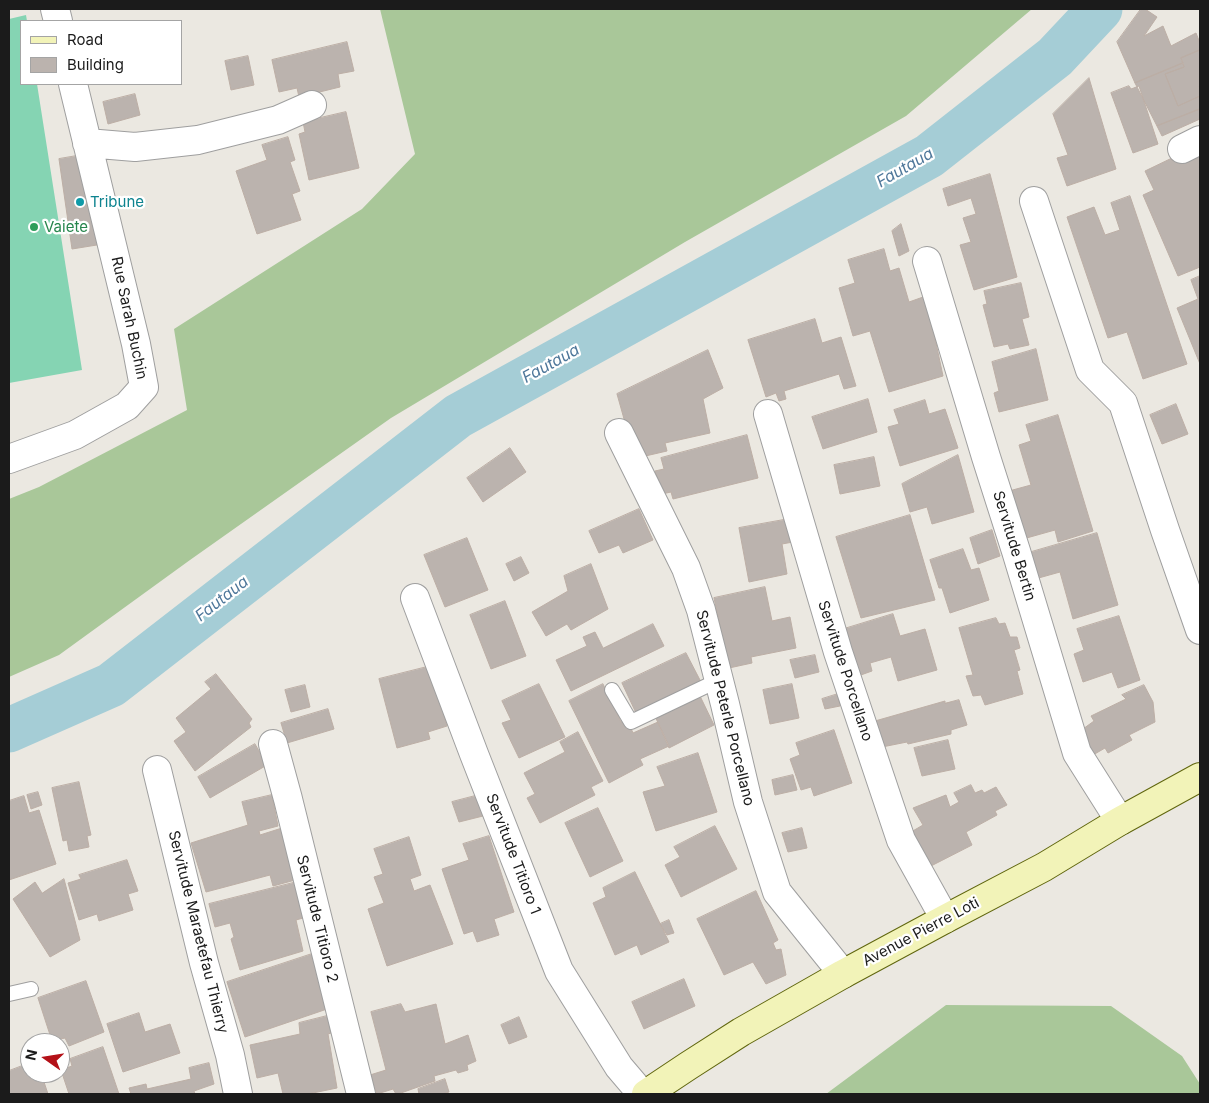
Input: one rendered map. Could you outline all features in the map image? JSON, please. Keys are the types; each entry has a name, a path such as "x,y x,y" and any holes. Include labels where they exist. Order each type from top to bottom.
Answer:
{"main road":[{"name":"Avenue Pierre Loti","path":"646,1094 741,1032 843,974 1044,867 1120,821 1200,777"}],"street":[{"path":"73,85 86,135 135,148 198,140 278,120 312,105"},
{"name":"Rue Sarah Buchin","path":"9,459 75,435 127,406 144,387 136,344 86,135"},
{"path":"1034,201 1090,370 1123,403 1200,630"},
{"name":"Servitude Bertin","path":"927,261 1077,753 1120,821"},
{"name":"Servitude Porcellano","path":"768,414 838,652 901,840 945,919"},
{"name":"Servitude Peterle Porcellano","path":"619,432 686,568 701,610 748,802 777,892 843,974"},
{"name":"Servitude Titioro 1","path":"416,598 474,754 559,971 619,1067 642,1094"},
{"name":"Servitude Titioro 2","path":"273,744 361,1094"},
{"name":"Servitude Maraetefau Thierry","path":"157,770 202,954 230,1055 238,1094"}],"lane":[{"path":"612,690 631,722 719,680"},
{"path":"9,994 31,989"}],"green space":[{"path":"380,9 1032,9 906,116 685,242 391,418 59,655 9,677 9,499 39,487 187,410 174,329 362,209 415,154"},
{"name":"Vaiete","path":"26,15 27,20 20,20 20,85 37,85 82,370 9,383 9,19"},
{"path":"946,1005 1111,1006 1182,1056 1200,1084 1200,1094 826,1094"}],"building":[{"path":"1141,9 1145,9 1157,17 1144,36 1163,26 1171,46 1196,33 1200,43 1200,50 1181,58 1183,63 1135,83 1117,42"},
{"path":"347,42 354,71 338,74 340,87 299,97 297,88 279,92 272,60"},
{"path":"1200,50 1200,96 1178,106 1165,74 1184,67 1181,58"},
{"path":"248,56 254,85 231,90 225,61"},
{"path":"1183,63 1184,67 1165,74 1178,106 1200,96 1200,109 1157,126 1135,83"},
{"path":"1089,78 1116,169 1067,186 1057,158 1068,155 1053,114"},
{"path":"1129,86 1131,89 1139,86 1158,144 1133,153 1111,93"},
{"path":"135,94 140,115 108,124 103,102"},
{"path":"1200,109 1200,119 1162,136 1157,126"},
{"path":"346,112 359,168 309,180 299,134 305,132 303,122"},
{"path":"288,137 295,160 290,162 300,191 292,194 301,220 257,234 236,171 267,160 262,145"},
{"path":"1200,147 1200,267 1178,276 1143,195 1154,190 1145,171"},
{"name":"Tribune","path":"88,154 103,244 72,249 59,159"},
{"path":"990,174 1017,277 974,290 960,245 971,242 963,218 976,214 971,198 948,206 943,189"},
{"path":"1130,196 1187,364 1143,379 1127,332 1108,338 1067,217 1094,207 1105,235 1120,230 1111,203"},
{"path":"901,224 909,251 899,256 892,231"},
{"path":"884,249 890,271 899,268 909,302 926,296 943,376 889,392 870,331 853,336 839,288 855,283 848,260"},
{"path":"1200,276 1200,364 1177,308 1198,299 1191,280"},
{"path":"1021,283 1029,317 1022,319 1029,345 1010,349 1008,344 994,347 983,305 987,304 984,291"},
{"path":"815,319 822,343 841,337 856,386 844,389 839,374 784,391 786,399 779,401 776,393 766,397 748,340"},
{"path":"1036,349 1048,400 999,412 994,393 999,391 992,362"},
{"path":"708,350 723,388 703,399 710,433 665,443 667,451 641,457 638,440 626,426 617,394"},
{"path":"868,399 877,432 823,449 812,417"},
{"path":"925,400 929,414 945,409 958,448 900,466 888,427 899,424 894,410"},
{"path":"1176,404 1188,434 1162,444 1150,415"},
{"path":"1058,415 1093,531 1058,542 1055,530 1023,539 1009,491 1031,485 1019,445 1031,441 1026,425"},
{"path":"747,435 758,478 673,499 671,492 662,494 655,471 664,469 661,458"},
{"path":"510,448 526,472 483,502 467,478"},
{"path":"958,455 974,512 932,524 927,507 910,512 902,484"},
{"path":"874,457 880,486 840,494 834,465"},
{"path":"639,509 653,540 623,553 619,545 599,553 589,531"},
{"path":"910,515 935,600 861,618 836,537"},
{"path":"789,519 793,542 782,544 787,574 749,582 739,528"},
{"path":"992,530 1000,556 978,564 970,538"},
{"path":"1097,533 1118,605 1073,619 1060,572 1035,579 1028,553"},
{"path":"467,538 488,590 445,607 424,555"},
{"path":"963,549 971,570 979,568 989,600 950,613 930,560"},
{"path":"521,557 529,573 514,581 506,564"},
{"path":"591,564 608,609 571,630 567,624 546,636 532,612 568,591 564,576"},
{"path":"765,587 772,621 790,617 796,648 751,657 752,663 729,668 714,598"},
{"path":"505,601 526,656 491,669 470,615"},
{"path":"893,614 900,636 925,629 937,670 898,681 891,657 870,663 872,671 858,676 844,629"},
{"path":"1119,616 1140,680 1118,688 1112,672 1083,682 1074,654 1084,650 1077,629"},
{"path":"996,618 999,624 1005,623 1010,637 1017,637 1020,648 1014,650 1020,670 1017,671 1023,694 985,705 981,695 973,696 966,676 973,675 959,628"},
{"path":"653,624 664,646 571,691 556,660 587,646 583,637 595,632 603,648"},
{"path":"686,653 701,682 636,713 622,683"},
{"path":"815,655 819,672 795,678 790,660"},
{"path":"431,666 447,726 428,732 430,739 397,748 379,679"},
{"path":"216,674 252,719 249,723 251,727 195,771 174,741 186,732 176,718 211,689 205,682"},
{"path":"539,684 565,737 519,758 502,723 511,720 502,701"},
{"path":"603,684 621,722 627,719 633,733 658,722 669,746 640,759 643,765 609,783 569,701"},
{"path":"792,684 799,718 770,724 763,690"},
{"path":"305,685 310,707 291,712 285,690"},
{"path":"1144,685 1153,702 1155,722 1129,735 1132,740 1108,753 1105,748 1093,755 1083,729 1094,721 1091,716 1126,699 1122,695"},
{"path":"838,694 840,706 825,709 822,699"},
{"path":"700,696 714,725 669,748 655,716"},
{"path":"959,700 967,725 951,730 951,734 908,744 907,742 882,747 875,721 945,701 945,703"},
{"path":"328,709 334,729 287,743 281,723"},
{"path":"834,730 852,783 814,796 811,787 801,790 790,759 800,755 796,743"},
{"path":"578,732 603,781 591,787 595,795 540,823 527,798 535,794 524,773 565,752 560,742"},
{"path":"948,740 955,769 922,776 914,748"},
{"path":"255,744 267,765 210,798 198,777"},
{"path":"698,753 717,812 656,831 643,792 665,786 657,767"},
{"path":"793,775 797,790 775,795 772,780"},
{"path":"79,782 91,835 87,836 89,847 69,851 67,840 63,841 52,788"},
{"path":"971,785 975,793 982,790 984,793 996,787 1007,805 995,811 997,815 966,832 972,845 929,867 911,832 923,825 913,808 946,795 950,807 959,802 954,793"},
{"path":"38,792 42,805 31,809 27,795"},
{"path":"272,795 278,826 259,831 260,835 282,828 299,879 273,886 270,875 206,892 191,843 248,825 242,802"},
{"path":"479,795 487,815 459,822 452,802"},
{"path":"24,796 29,813 39,810 56,864 9,880 9,801"},
{"path":"598,808 623,861 590,877 565,823"},
{"path":"715,826 737,869 681,897 665,865 680,857 674,847"},
{"path":"802,828 807,848 788,852 782,833"},
{"path":"489,836 514,912 494,919 499,935 477,942 473,931 464,934 442,869 469,860 463,844"},
{"path":"409,837 421,875 410,879 414,891 430,885 453,944 387,966 368,909 384,903 374,877 383,874 374,849"},
{"path":"127,860 138,891 128,894 133,910 99,921 97,914 79,920 68,883 81,879 79,875"},
{"path":"635,872 669,942 641,955 637,945 615,955 593,903 606,897 603,888"},
{"path":"64,879 80,940 50,957 13,899 35,882 42,893"},
{"path":"301,881 310,916 296,920 303,951 240,970 231,939 234,937 230,923 215,927 209,904"},
{"path":"756,891 778,940 773,943 776,950 781,949 786,975 766,984 753,962 724,975 697,919"},
{"path":"669,920 674,933 667,935 660,924"},
{"path":"318,952 333,1007 245,1037 227,982"},
{"path":"684,979 695,1006 644,1029 632,1002"},
{"path":"86,981 104,1032 70,1046 70,1033 49,1033 38,998"},
{"path":"401,1004 405,1012 436,1004 445,1044 468,1035 476,1061 467,1065 468,1070 458,1073 456,1070 434,1076 435,1081 398,1094 393,1089 377,1094 370,1075 386,1070 371,1012"},
{"path":"139,1013 145,1032 170,1024 180,1053 123,1072 107,1024"},
{"path":"331,1015 334,1032 328,1034 337,1088 308,1094 283,1094 278,1073 257,1078 250,1045 300,1034 299,1023"},
{"path":"519,1017 527,1037 509,1044 501,1025"},
{"path":"103,1047 119,1094 69,1094 65,1083 70,1083 70,1067 72,1066 70,1059"},
{"path":"209,1063 214,1084 194,1091 195,1094 131,1094 129,1088 146,1084 147,1089 191,1079 189,1068"},
{"path":"20,1067 20,1083 44,1083 48,1094 9,1094 9,1071"},
{"path":"445,1079 449,1092 442,1094 419,1094 418,1089"}],"waterway":[{"name":"Fautaua","path":"9,730 111,685 458,416 929,156 1055,57 1100,9"}],"place":[{"name":"Tribune","path":"80,202"},
{"name":"Vaiete","path":"34,227"}]}
